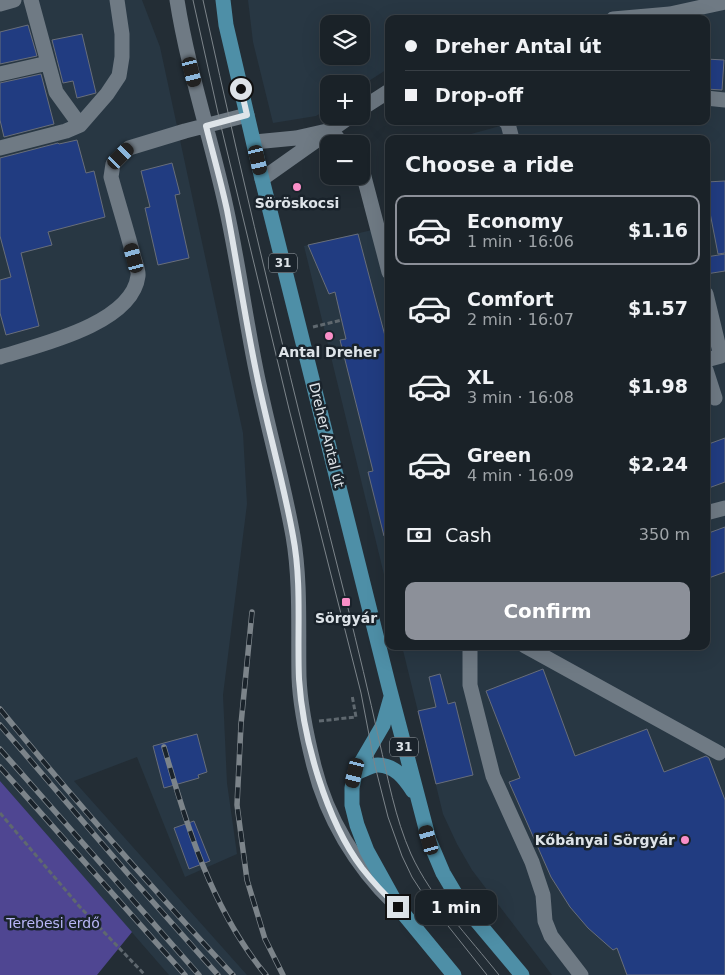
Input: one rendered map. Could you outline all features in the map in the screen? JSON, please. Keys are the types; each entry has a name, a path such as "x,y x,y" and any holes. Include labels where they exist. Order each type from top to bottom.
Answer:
{"main road":[{"name":"Dreher Antal út","path":"223,0 226,25 262,179 417,799 429,840 443,873 459,900 522,975"},
{"name":"31","path":"391,695 382,725 355,773 352,796 357,825 367,851 398,907 454,975"},
{"path":"355,773 378,765 391,768 403,776 417,799"}],"lane":[{"path":"0,4 14,0"},
{"path":"31,0 56,92 80,125"},
{"path":"0,148 66,131 80,125 107,94 119,76 122,49 117,0"},
{"path":"177,0 184,37 226,208 256,371 293,537 298,588 300,681 314,767 329,808 360,866 375,885 398,907"},
{"path":"659,15 725,2"},
{"path":"0,74 48,63"},
{"path":"370,103 385,94"},
{"path":"710,98 725,100"},
{"path":"0,358 71,335 108,316 124,304 132,293 139,275 111,177 113,164 129,148 247,115"},
{"path":"262,179 338,125"},
{"path":"254,142 296,138 331,130"},
{"path":"331,130 335,135"},
{"path":"367,185 385,256"},
{"path":"710,308 723,355 710,359"},
{"path":"710,382 715,398"},
{"path":"710,512 725,508"},
{"path":"470,650 470,685 493,776 532,862 543,895 545,920 551,936 581,975"},
{"path":"532,650 719,753"}],"path":[{"path":"300,330 342,320"},
{"path":"318,721 356,717 352,695"},
{"path":"0,814 79,906 145,975"}],"shaded area":[{"path":"0,0 142,0 160,47 243,433 247,504 223,695 227,783 237,854 185,877 137,757 74,781 247,975 169,975 0,781"},
{"path":"248,0 725,0 725,975 552,975 472,870 443,814 403,650 710,650 710,135 467,135 504,125 710,125 710,15 385,15 385,71 370,80 370,75 320,75 320,114 316,116 273,123 253,42"},
{"path":"385,227 385,579 304,246"}],"green space":[{"name":"Terebesi erdő","path":"0,781 132,932 97,975 0,975"}],"building":[{"path":"28,25 37,56 0,64 0,32"},
{"path":"82,34 96,93 77,98 73,81 63,83 52,40"},
{"path":"710,59 724,60 722,90 710,89"},
{"path":"41,74 54,124 4,137 0,120 0,83"},
{"path":"77,140 86,173 94,171 105,217 48,232 52,245 21,253 39,326 6,335 0,313 0,280 11,277 0,236 0,158"},
{"path":"172,163 180,194 175,195 189,258 158,265 145,208 150,207 141,171"},
{"path":"725,181 725,253 718,254 710,213 710,182"},
{"path":"358,234 385,336 385,536 368,472 373,471 340,340 346,339 335,292 329,294 308,245"},
{"path":"725,254 725,271 710,273 710,256"},
{"path":"725,438 725,482 710,488 710,444"},
{"path":"725,527 725,572 710,578 710,533"},
{"name":"Kőbányai Sörgyár","path":"543,669 575,756 647,729 664,772 706,756 709,758 725,800 725,975 627,975 617,948 613,950 588,928 570,907 551,877 509,782 520,778 486,691"},
{"path":"440,674 448,704 455,702 473,775 436,784 418,711 436,707 429,677"},
{"path":"197,734 207,772 198,775 199,778 164,788 153,746"},
{"path":"194,821 210,861 189,869 174,828"}],"tram line":[{"path":"193,0 220,122 289,409 361,693 375,766 388,817 412,877 425,897 487,975"},
{"path":"203,0 272,302 355,638 392,798 405,840 419,870 451,917 499,975"}],"railway":[{"path":"252,612 241,724 237,805 247,880 265,939 283,975"},
{"path":"0,709 114,844 233,975"},
{"path":"0,725 218,975"},
{"path":"164,747 203,867 231,923 247,950 266,975"},
{"path":"0,749 199,975"},
{"path":"0,767 185,975"}],"place":[{"name":"Söröskocsi","path":"297,187"},
{"name":"Antal Dreher","path":"329,336"},
{"name":"Sörgyár","path":"346,602"},
{"name":"Kőbányai Sörgyár","path":"685,840"}],"route":[{"path":"241,89 247,115 206,126 226,208 256,371 293,537 298,588 300,681 305,722 314,767 336,822 360,866 375,885 398,907"}]}
